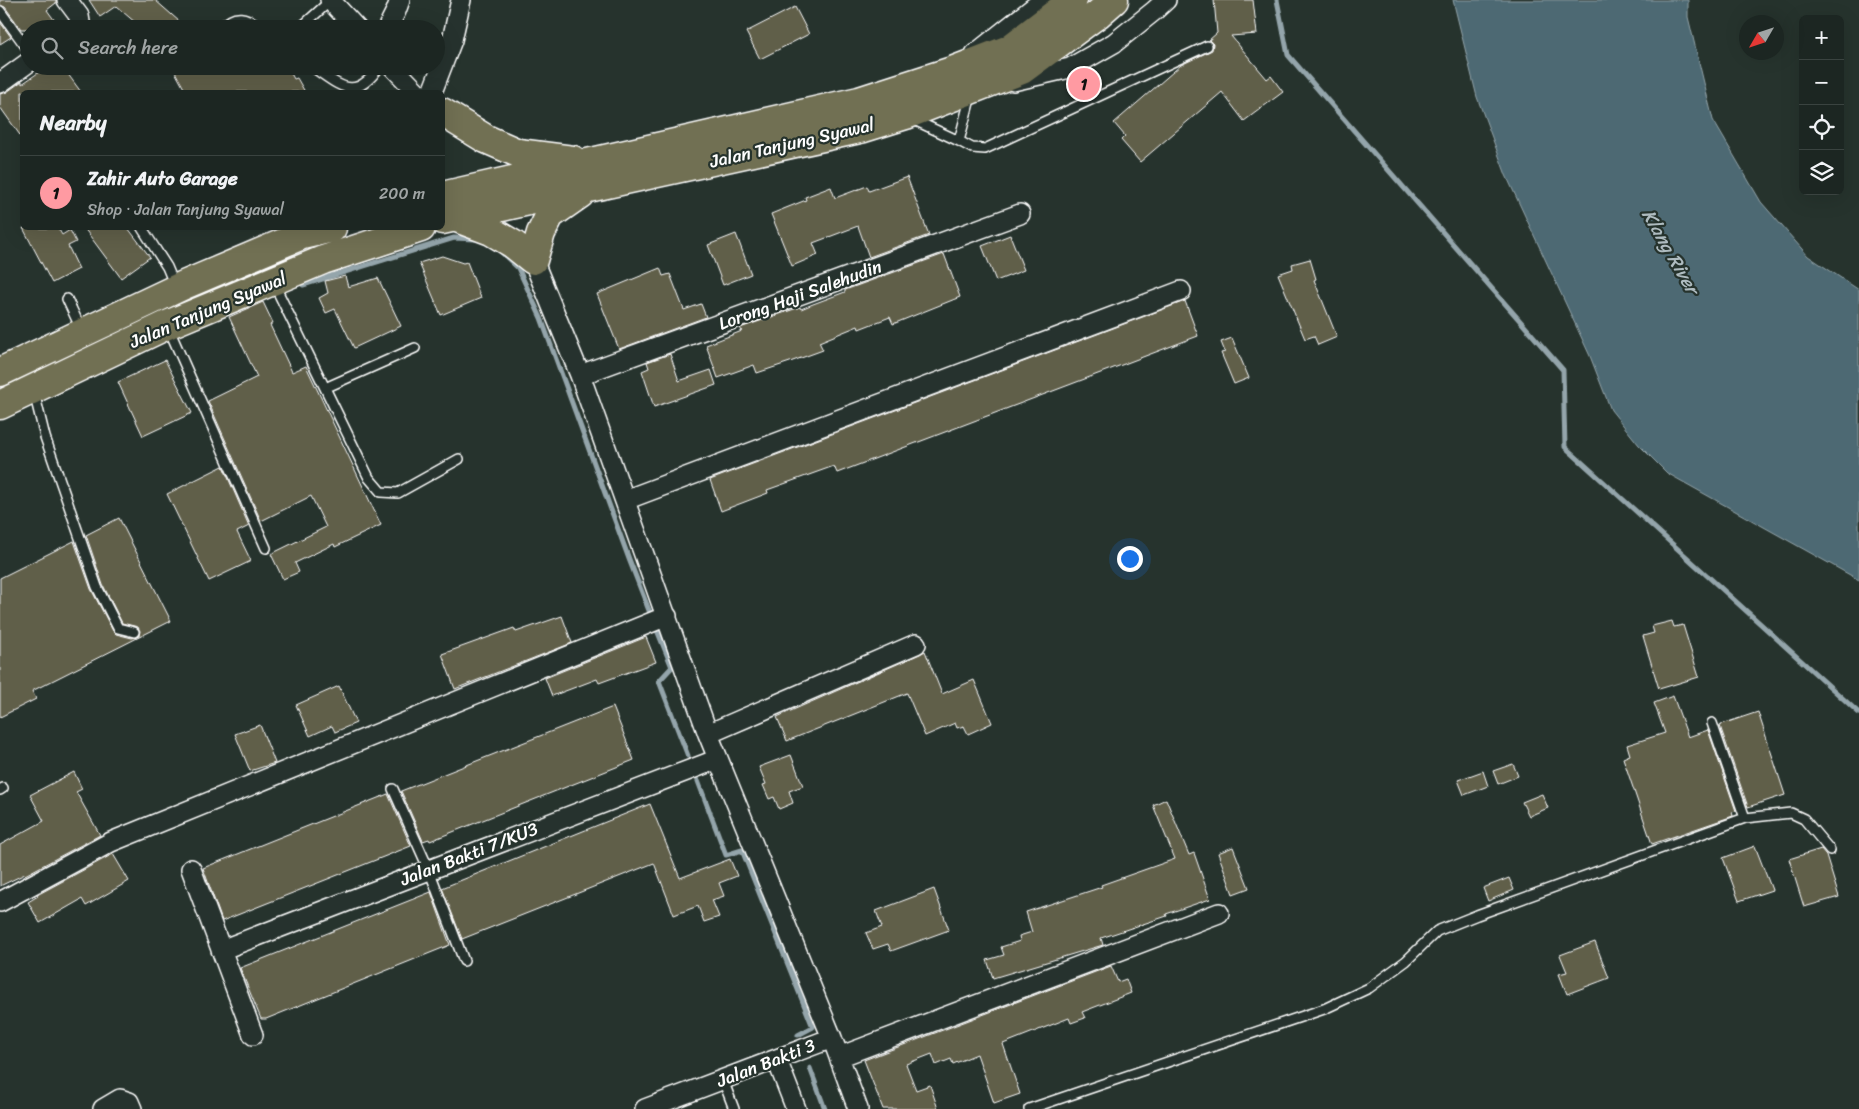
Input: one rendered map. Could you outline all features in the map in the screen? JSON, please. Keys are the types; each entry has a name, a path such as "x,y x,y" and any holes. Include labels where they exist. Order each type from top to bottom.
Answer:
{"main road":[{"name":"Jalan Tanjung Syawal","path":"446,211 591,163 859,101 952,71 1010,49 1060,13 1114,0"},
{"name":"Jalan Tanjung Syawal","path":"446,211 585,190 854,130 906,115 1022,70 1060,13"},
{"path":"445,114 486,139 518,153 591,163"},
{"path":"446,211 491,230 533,260 541,233 550,215 585,190"},
{"name":"Jalan Tanjung Syawal","path":"0,372 176,289 302,235 323,230"},
{"name":"Jalan Tanjung Syawal","path":"0,405 167,325 323,260 415,230"}],"street":[{"path":"68,0 79,16 78,20"},
{"path":"330,0 349,20"},
{"path":"391,20 400,0"},
{"path":"445,58 452,40 462,0"},
{"path":"973,90 1070,68 1114,43 1166,0"},
{"path":"0,83 20,69"},
{"path":"401,75 415,90"},
{"path":"433,90 439,75"},
{"name":"Lorong Haji Salehudin","path":"580,376 1020,214"},
{"path":"533,260 580,376 708,734 832,1038 858,1109"},
{"path":"625,500 1181,291"},
{"path":"0,902 111,842 667,616"},
{"path":"708,734 916,644"},
{"name":"Jalan Bakti 7/KU3","path":"221,950 718,759"},
{"path":"191,869 253,1035"},
{"path":"838,1057 1219,913"},
{"name":"Jalan Bakti 3","path":"645,1109 669,1105 723,1080 832,1038"},
{"path":"777,1060 796,1109"},
{"path":"103,1109 120,1099 130,1105"}],"lane":[{"path":"309,20 330,0"},
{"path":"0,12 20,39"},
{"path":"228,20 239,17 250,20"},
{"path":"906,115 972,148 985,149 1207,46"},
{"path":"324,75 335,83 349,89 362,86 373,75"},
{"path":"959,141 973,90"},
{"path":"143,230 166,267 176,289"},
{"path":"272,281 369,478 381,492 398,493 459,459"},
{"path":"67,299 83,333"},
{"path":"167,325 266,548"},
{"path":"325,388 415,348"},
{"path":"34,389 45,437 97,587 118,628 134,632"},
{"path":"1712,724 1745,818"},
{"path":"393,790 428,870 464,961"},
{"path":"1029,1109 1324,1009 1369,988 1406,960 1437,931 1745,818 1791,813 1804,819 1830,850"},
{"path":"723,1080 734,1109"}],"water":[{"name":"Klang River","path":"1453,0 1688,0 1688,17 1713,120 1761,202 1808,256 1859,290 1859,580 1667,473 1639,445 1611,410 1590,356 1506,175 1477,97"}],"building":[{"path":"0,0 56,0 56,3 47,10 54,20 20,20 20,28 5,7 0,5"},
{"path":"89,0 155,0 178,20 132,20 116,6 100,17"},
{"path":"1214,0 1253,0 1257,34 1231,36 1267,79 1271,76 1283,92 1244,121 1222,92 1140,162 1121,140 1125,136 1114,123 1181,65 1212,50 1213,44 1209,40 1217,33"},
{"path":"795,7 809,34 760,59 746,32"},
{"path":"0,22 11,37 0,44"},
{"path":"35,75 69,75 80,90 20,90 20,135 0,107 0,94 7,92 22,81 22,84"},
{"path":"177,75 292,75 294,79 297,78 304,90 185,90"},
{"path":"907,177 929,235 869,257 858,226 813,243 818,255 792,266 771,214 806,200 805,197 831,187 835,198 867,186 869,191"},
{"path":"24,230 59,230 62,235 70,230 76,242 68,246 79,269 52,283"},
{"path":"85,230 130,230 150,257 121,278"},
{"path":"736,234 751,274 723,285 708,245"},
{"path":"1010,235 1024,270 996,281 982,246"},
{"path":"944,254 960,297 893,324 890,317 859,329 858,326 819,342 823,350 790,362 757,373 754,365 718,378 706,345 742,331 740,328 800,307 801,309 845,292 845,290"},
{"path":"442,256 463,263 467,262 481,298 441,315 419,263"},
{"path":"1310,259 1316,279 1314,280 1337,337 1318,345 1314,336 1305,339 1278,274 1293,269 1292,264"},
{"path":"660,268 663,276 670,274 684,310 701,304 706,317 619,349 597,294"},
{"path":"345,276 348,287 378,278 401,326 354,348 335,309 326,313 319,298 328,293 325,281"},
{"path":"1185,301 1198,336 837,473 834,466 767,490 768,493 721,511 710,480"},
{"path":"263,302 273,323 270,325 292,372 306,366 381,525 335,547 334,544 295,563 299,572 283,579 271,554 326,527 311,496 261,521 208,401 257,377 229,317"},
{"path":"1232,338 1249,378 1234,384 1221,353 1225,352 1221,342"},
{"path":"670,354 679,381 711,370 716,385 654,407 642,371 649,368 647,362"},
{"path":"165,360 192,413 143,436 118,382"},
{"path":"223,466 249,526 237,532 251,561 209,581 167,494"},
{"path":"119,518 171,621 32,691 36,699 0,717 0,578 74,541 91,589 113,631 116,634 132,638 139,636 140,631 138,627 122,623 103,585 86,535"},
{"path":"562,616 572,643 455,689 442,654 514,628 516,632"},
{"path":"1672,621 1674,627 1683,625 1699,677 1659,689 1643,636 1654,633 1652,626"},
{"path":"646,637 656,662 599,683 597,679 552,696 545,678"},
{"path":"925,651 942,694 974,680 992,723 968,734 964,726 957,728 955,723 925,736 907,693 787,741 777,717"},
{"path":"339,686 356,723 335,732 332,726 310,736 296,705"},
{"path":"1673,696 1688,737 1708,730 1736,811 1732,812 1733,816 1652,844 1623,758 1630,755 1627,745 1665,733 1654,703"},
{"path":"613,707 634,760 430,841 429,839 423,841 401,791"},
{"path":"1758,712 1785,795 1748,807 1720,726"},
{"path":"260,725 275,763 250,771 235,734"},
{"path":"791,755 803,786 789,791 793,803 779,809 774,797 769,799 763,785 766,784 759,767"},
{"path":"1513,764 1518,776 1498,784 1493,771"},
{"path":"1483,771 1488,786 1464,795 1458,780"},
{"path":"74,772 82,789 76,792 100,835 25,875 0,886 0,845 44,821 30,795"},
{"path":"388,794 411,846 222,921 203,868"},
{"path":"1542,794 1548,808 1529,816 1522,802"},
{"path":"1166,799 1189,855 1194,853 1210,899 1166,914 1167,916 1101,938 1103,945 993,978 987,960 1004,955 1001,947 1020,941 1019,936 1032,932 1026,912 1102,887 1101,885 1175,859 1153,805"},
{"path":"650,804 680,878 730,859 737,876 719,883 724,896 712,900 719,917 704,922 698,906 674,915 654,863 462,939 442,888"},
{"path":"1755,846 1772,890 1739,901 1723,858"},
{"path":"1233,847 1249,888 1233,894 1218,853"},
{"path":"1821,849 1826,855 1839,897 1804,907 1789,859"},
{"path":"113,854 129,881 86,906 82,899 40,923 28,902 37,895"},
{"path":"1509,878 1514,890 1488,901 1483,888"},
{"path":"934,889 949,930 891,951 888,944 873,949 866,933 882,927 876,911"},
{"path":"431,892 450,945 266,1019 261,1019 240,968"},
{"path":"1595,942 1609,978 1567,994 1559,974 1567,972 1560,955"},
{"path":"1111,966 1118,982 1126,979 1131,993 1082,1012 1085,1018 1071,1023 1069,1018 1003,1044 1020,1094 994,1103 977,1054 953,1064 951,1059 936,1065 932,1054 906,1064 916,1090 930,1085 938,1109 883,1109 864,1060"}],"waterway":[{"path":"1277,0 1288,55 1563,370 1565,447 1859,713"},
{"path":"303,285 454,238 475,239"},
{"path":"499,250 518,268 541,318 650,613"},
{"path":"657,630 672,667 659,681 688,756"},
{"path":"698,781 726,855 742,850 813,1027 798,1035"},
{"path":"810,1068 825,1109"}],"place":[{"name":"Zahir Auto Garage","path":"1084,84"}]}
